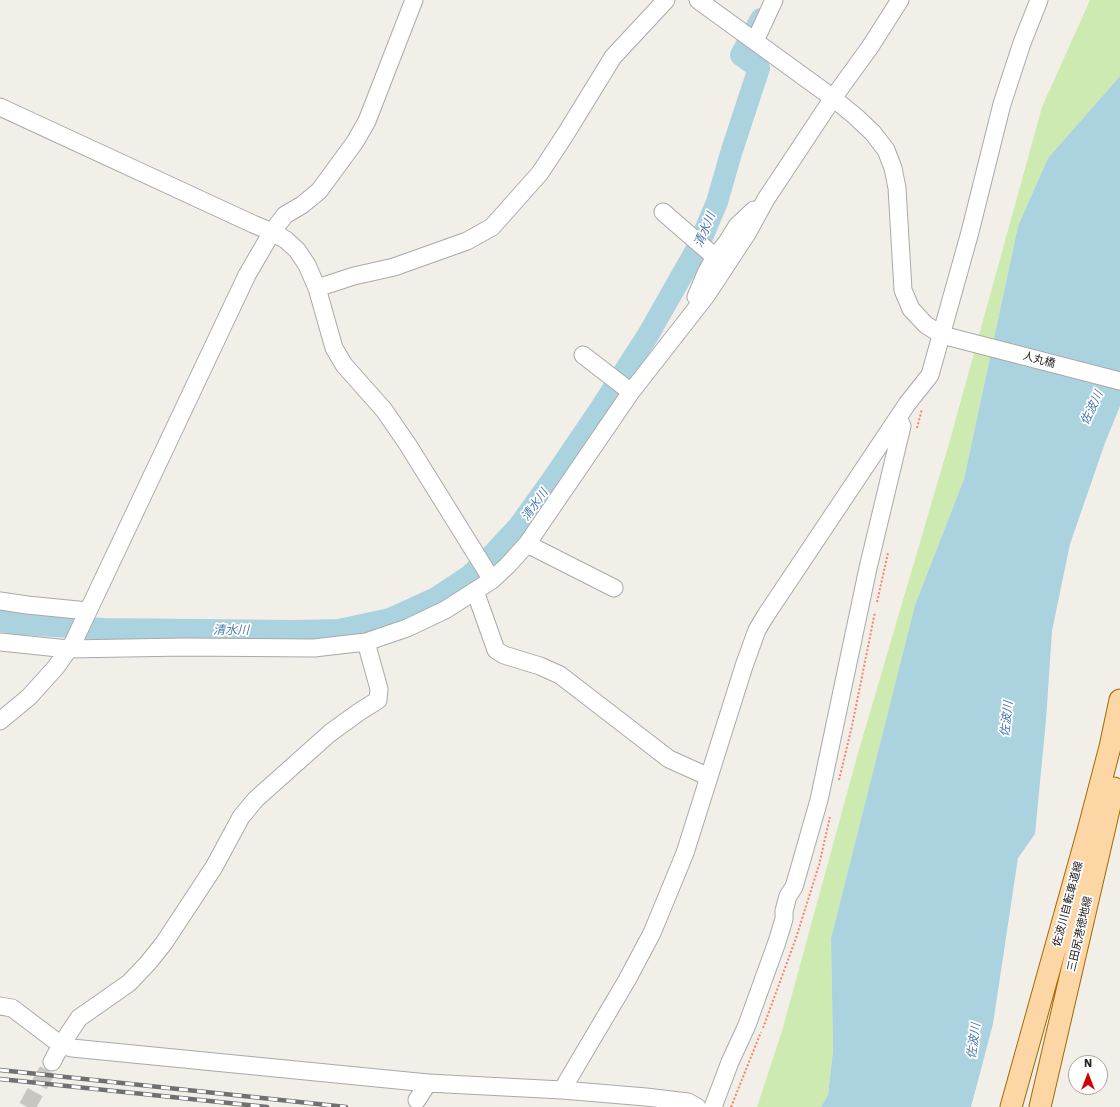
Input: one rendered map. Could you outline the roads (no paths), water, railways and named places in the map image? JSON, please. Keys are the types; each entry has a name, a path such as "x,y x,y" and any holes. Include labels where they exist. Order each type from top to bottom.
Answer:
{"main road":[{"name":"佐波川自転車道線","path":"1011,1107 1088,831 1110,747 1120,700"},
{"name":"三田尻港徳地線","path":"1040,1107 1117,787 1120,762"}],"street":[{"path":"0,722 29,698 56,667 71,646 247,275 272,232 285,215 302,205 319,191 356,142 367,121 414,0"},
{"path":"318,288 354,276 394,267 467,241 492,227 540,173 566,135 613,57 666,0"},
{"name":"人丸橋","path":"698,0 833,98 864,124 886,150 893,168 896,188 903,290 911,309 926,325 942,335 1120,381"},
{"path":"755,41 774,0"},
{"path":"0,642 71,646 314,648 366,642 407,628 445,610 475,591 508,565 527,544 631,392 706,296 748,232 766,199 833,98 870,47 900,0"},
{"path":"562,1090 627,980 652,933 685,853 710,777 739,680 757,630 898,417 930,375 942,335 1002,104 1022,43 1039,0"},
{"path":"0,107 272,232 286,240 297,250 307,265 318,288 334,348 344,365 384,410 408,445 490,578"},
{"path":"689,317 706,273 715,257 737,226 766,199"},
{"path":"663,212 715,257"},
{"path":"583,355 631,392"},
{"path":"714,1107 730,1062 747,1025 777,942 784,919 784,911 788,896 794,887 819,800 868,568 902,426 898,417"},
{"path":"527,544 614,588"},
{"path":"475,591 496,650 504,655 540,666 560,675 669,759 710,777"},
{"path":"0,601 86,614"},
{"path":"52,1062 61,1045 79,1018 129,983 164,943 214,867 241,817 256,799 330,733 378,700 379,688 366,642"},
{"path":"0,1006 12,1008 61,1045 72,1048 428,1083 562,1090 688,1102 697,1107"},
{"path":"416,1100 428,1083"}],"water":[{"name":"佐波川","path":"1120,76 1120,406 1105,443 1070,544 1052,631 1046,720 1035,834 1018,858 993,1024 971,1107 821,1107 828,1095 833,1050 831,938 915,605 964,479 1018,226 1048,158"}],"waterway":[{"name":"清水川","path":"0,621 20,624 104,629 339,630 390,619 436,598 468,577 494,553 519,526 550,483 648,335 698,247 717,202 732,150 759,68 741,55 761,19"}],"tunnel":[{"path":"27,1107 52,1062"}],"railway":[{"path":"0,1070 346,1107"},
{"path":"0,1079 267,1107"}]}
